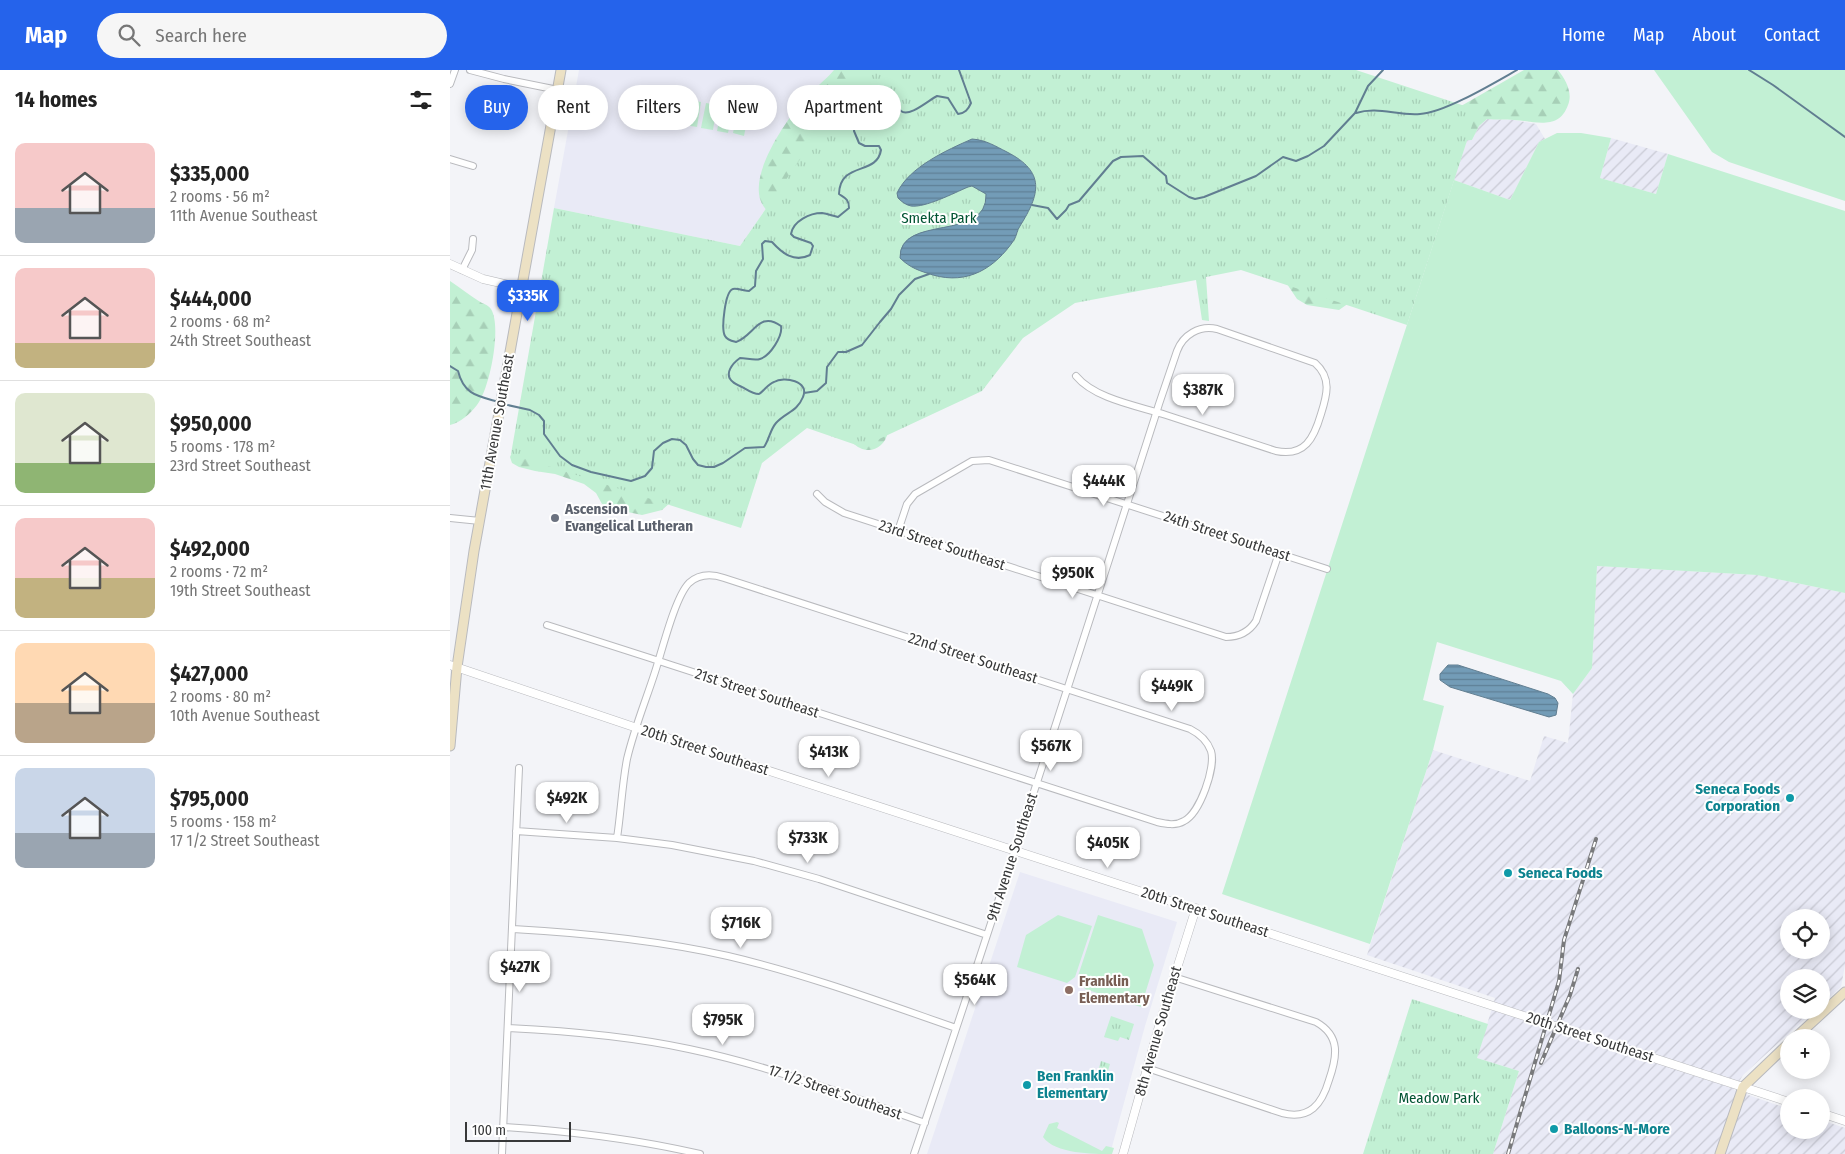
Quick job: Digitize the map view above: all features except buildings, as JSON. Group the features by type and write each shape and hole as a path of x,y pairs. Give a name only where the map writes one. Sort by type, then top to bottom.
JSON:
{"main road":[{"name":"11th Avenue Southeast","path":"559,85 561,70"},
{"name":"11th Avenue Southeast","path":"450,746 454,666 551,130"},
{"path":"1805,1029 1845,993"},
{"path":"1720,1154 1743,1086 1780,1051"}],"street":[{"path":"450,84 455,70"},
{"path":"470,70 538,86"},
{"path":"450,159 473,166"},
{"path":"462,270 472,250 473,239"},
{"path":"450,264 483,279 522,288"},
{"name":"9th Avenue Southeast","path":"914,1154 988,935 1014,850 1068,688 1127,504 1157,412 1179,346 1189,334 1205,328 1214,328 1315,363 1324,374 1327,384 1327,396 1316,431 1309,442 1299,449 1282,452 1157,412"},
{"path":"1076,376 1084,385 1098,393 1157,412"},
{"name":"24th Street Southeast","path":"898,530 907,504 915,494 968,463 977,460 995,462 1326,569"},
{"name":"23rd Street Southeast","path":"817,494 825,502 844,513 1221,636 1238,636 1250,629 1256,621 1279,553"},
{"path":"450,518 480,521"},
{"name":"22nd Street Southeast","path":"658,661 678,599 684,589 696,578 709,575 724,578 1068,688 1197,732 1205,739 1212,753 1212,762 1205,786"},
{"name":"21st Street Southeast","path":"547,625 1157,822 1173,824 1186,821 1195,813 1205,786"},
{"path":"618,838 628,759 658,661"},
{"name":"20th Street Southeast","path":"454,666 637,728 1780,1099"},
{"path":"502,1154 519,768"},
{"path":"516,831 618,838 689,848 786,869 988,935"},
{"name":"8th Avenue Southeast","path":"1123,1154 1146,1068 1196,908"},
{"path":"513,929 628,939 678,946 727,956 819,982 956,1028"},
{"path":"1146,1068 1294,1115 1308,1112 1320,1102 1330,1078 1336,1051 1332,1039 1322,1026 1311,1020 1174,977"},
{"name":"17 1/2 Street Southeast","path":"508,1028 616,1036 688,1048 778,1072 925,1123"},
{"path":"1830,1116 1845,1121"},
{"path":"504,1127 591,1134 646,1142 700,1154"}],"shaded area":[{"path":"579,70 862,70 852,85 787,85 787,130 820,130 740,246 554,208 568,130 608,130 608,85 576,85"},
{"path":"1487,119 1514,120 1536,124 1545,139 1539,142 1510,200 1454,180 1467,140 1472,140 1479,126"},
{"path":"1611,138 1668,154 1656,194 1600,178"},
{"path":"1597,566 1757,575 1845,593 1845,965 1841,987 1830,997 1830,969 1780,969 1780,1019 1805,1019 1794,1029 1780,1029 1780,1042 1743,1075 1734,1090 1780,1106 1780,1139 1830,1139 1830,1123 1845,1128 1845,1154 1493,1154 1519,1071 1477,1058 1495,998 1367,955 1433,750 1530,781 1544,736 1568,743 1573,694 1592,668"},
{"name":"Franklin Elementary","path":"1020,872 1177,922 1145,1026 1110,1154 927,1154"}],"green space":[{"path":"834,70 867,70 857,85 819,85"},
{"name":"Smekta Park","path":"862,70 1356,70 1477,110 1407,325 1241,270 1206,277 1209,321 1202,320 1196,280 1075,303 1023,338 982,391 862,447 807,428 762,463 741,528 511,454 554,208 740,246 820,130 901,130 901,85 852,85"},
{"path":"1524,70 1558,70 1566,82 1570,96 1564,113 1559,118 1545,123 1487,119 1479,126 1472,140 1456,141 1454,110"},
{"path":"1654,70 1845,70 1845,201 1729,162 1712,152"},
{"path":"706,103 709,104 709,129 701,128"},
{"path":"787,122 787,130 826,130 770,213 761,202 759,188 761,172 776,139"},
{"path":"717,130 729,130 728,133"},
{"path":"734,130 745,130 744,136 733,133"},
{"path":"1557,133 1581,133 1611,138 1600,178 1656,194 1668,154 1845,211 1845,593 1757,575 1597,566 1592,668 1573,694 1561,681 1437,642 1423,700 1444,706 1433,750 1370,944 1222,894 1454,180 1510,200 1539,142"},
{"path":"450,281 490,308 494,317 495,343 490,372 482,397 468,414 458,422 450,425"},
{"path":"1285,281 1349,303 1339,310 1307,305 1297,299"},
{"path":"888,432 883,444 873,449 863,449 852,442"},
{"path":"515,446 671,502 662,510 642,515 613,509 602,504 596,493 584,484 555,474 519,467 512,463 510,457"},
{"path":"1058,915 1092,926 1075,977 1067,983 1017,967 1026,935"},
{"path":"1098,915 1142,929 1154,965 1141,1007 1085,989 1078,976"},
{"name":"Meadow Park","path":"1412,999 1488,1024 1477,1058 1519,1071 1493,1154 1363,1154"},
{"path":"1111,1016 1134,1024 1129,1040 1120,1037 1118,1041 1104,1037"},
{"path":"1101,1061 1110,1064 1105,1081 1096,1078"},
{"path":"1059,1123 1057,1128 1102,1151 1106,1146 1114,1148 1112,1154 1075,1152 1049,1143 1043,1137 1049,1124"}],"water":[{"path":"972,139 986,142 1020,160 1034,176 1036,184 1035,194 1014,240 998,259 980,272 969,276 946,278 933,275 919,270 900,258 903,244 913,236 959,224 973,218 983,209 986,194 972,186 924,205 911,206 898,198 897,193 910,175 919,167 940,154"},
{"path":"1448,665 1458,665 1548,694 1555,698 1558,703 1556,715 1549,717 1450,687 1440,680 1440,674"}],"waterway":[{"path":"503,404 530,410 539,415 544,421 544,434 560,456 572,465 591,472 631,481 645,476 652,468 654,451 663,443 672,439 680,440 686,445 698,465 706,467 714,467 723,463 745,448 764,447 774,426 801,402 804,392 803,387 795,381 778,380 757,394 730,379 730,369 740,358 756,360 768,354 775,345 781,330 781,326 767,321 762,322 748,335 736,342 727,338 724,332 724,319 730,291 733,289 749,291 755,286 756,271 763,259 762,244 765,241 772,242 789,256 799,258 810,255 813,246 811,243 794,237 791,234 795,225 807,216 817,213 838,217 849,208 845,198 839,194 841,184 845,177 852,172 873,163 878,158 881,150 879,146 865,146 859,143 854,131 855,124 863,121 879,128 882,127 886,121 880,107 883,102 892,102 905,113 919,108 937,96 948,98 958,114 966,111 971,103 959,70"},
{"path":"1032,205 1048,208 1057,219 1069,205 1079,201 1113,161 1121,157 1143,156 1166,176 1167,183 1189,197 1195,199 1204,197 1256,176 1283,157 1296,161 1324,146 1355,113 1368,86 1383,70"},
{"path":"1356,113 1372,110 1420,114 1442,109 1517,70"},
{"path":"1749,70 1845,137"},
{"path":"804,393 817,391 826,383 827,367 838,352 846,352 862,345 891,309 899,295 915,279 929,274"},
{"path":"450,366 458,371 468,390 478,396 499,402"}],"railway":[{"path":"1508,1154 1559,981 1564,940 1596,839"},
{"path":"1541,1063 1570,995 1578,969"}],"place":[{"name":"Ascension Evangelical Lutheran","path":"555,518"},
{"name":"Seneca Foods Corporation","path":"1790,798"},
{"name":"Seneca Foods","path":"1508,873"},
{"name":"Franklin Elementary","path":"1069,990"},
{"name":"Ben Franklin Elementary","path":"1027,1085"},
{"name":"Balloons-N-More","path":"1554,1129"}]}
